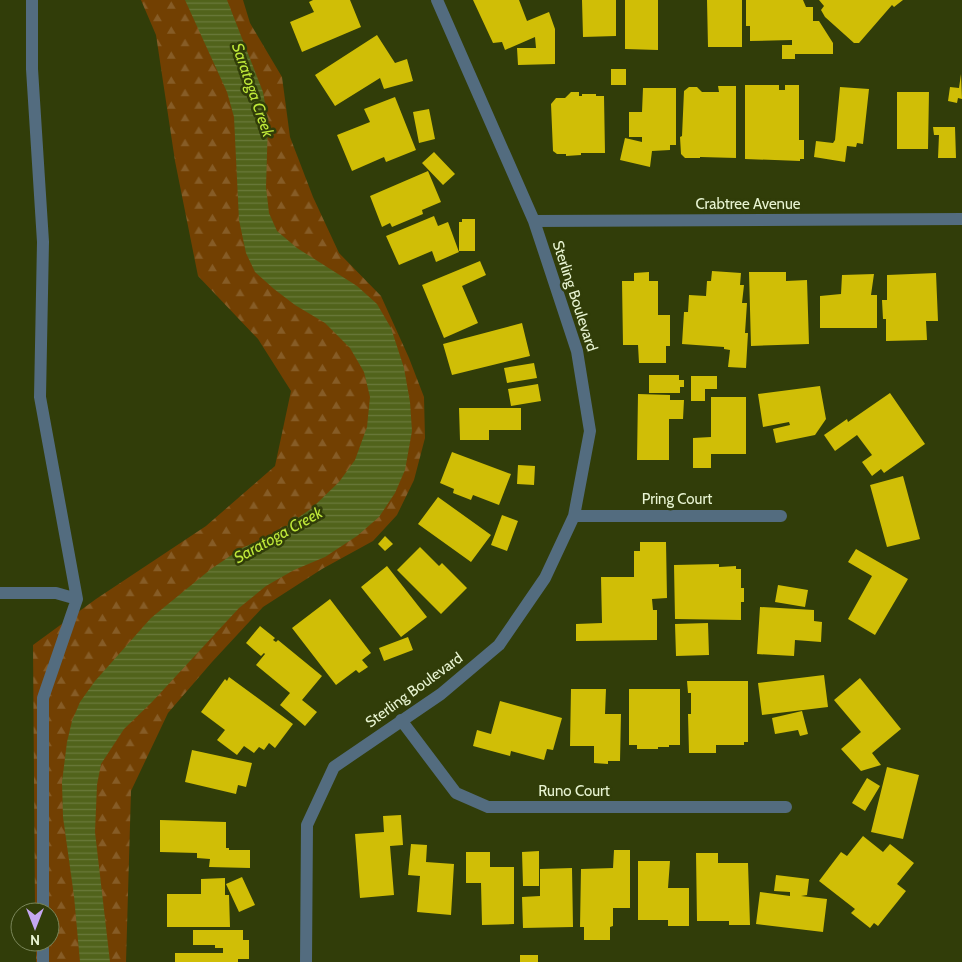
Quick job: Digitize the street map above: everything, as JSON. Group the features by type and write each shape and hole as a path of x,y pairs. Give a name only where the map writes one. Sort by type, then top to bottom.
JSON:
{"street":[{"path":"32,0 32,69 43,242 40,397 77,599 43,698 43,902"},
{"name":"Sterling Boulevard","path":"306,962 307,826 334,767 441,694 499,645 545,578 574,516 590,431 577,350 534,221 437,0"},
{"name":"Crabtree Avenue","path":"534,221 962,219"},
{"name":"Pring Court","path":"574,516 781,516"},
{"path":"0,593 56,593 77,599"},
{"name":"Runo Court","path":"401,720 456,793 488,807 786,807"}],"green space":[{"path":"141,0 243,0 250,23 282,77 290,137 313,197 339,253 381,296 409,358 424,397 425,438 414,480 397,515 373,541 322,569 263,607 168,713 131,791 126,962 36,962 36,952 60,952 60,902 35,902 33,645 96,599 206,526 275,466 291,391 258,339 198,276 175,161 156,35"}],"water":[{"name":"Saratoga Creek","path":"185,0 227,0 263,92 268,121 266,187 269,213 277,231 297,248 357,286 377,304 391,328 404,368 410,402 412,431 405,470 395,493 379,517 357,536 325,557 294,570 266,586 239,608 152,702 124,729 101,764 97,785 95,832 110,962 80,962 74,896 63,817 62,782 67,742 72,721 80,702 95,681 151,618 211,569 242,548 278,532 312,508 339,482 355,460 367,427 370,397 364,372 350,348 325,323 295,305 255,272 246,253 239,220 234,117 227,92"}],"building":[{"path":"313,0 350,0 361,27 302,52 290,22 314,12 309,2"},
{"path":"473,0 519,0 527,21 549,12 555,29 555,64 518,65 517,48 536,48 535,37 505,50 502,42 493,43"},
{"path":"582,0 616,0 616,36 583,37"},
{"path":"625,0 658,0 658,50 625,49"},
{"path":"707,0 742,0 742,47 708,47"},
{"path":"746,0 803,0 806,7 813,7 813,21 819,21 833,43 833,54 795,54 795,59 782,59 782,45 792,45 792,40 750,41 750,26 746,26"},
{"path":"819,0 903,0 894,7 892,5 859,43 854,43 825,17 821,10 824,6"},
{"path":"377,35 395,63 407,59 413,81 384,89 380,78 335,106 315,75"},
{"path":"611,69 626,69 626,85 611,85"},
{"path":"961,74 962,99 958,98 957,103 948,101 950,87 959,88"},
{"path":"745,85 779,85 779,90 785,90 785,85 799,85 799,140 804,140 804,159 800,159 800,161 745,159"},
{"path":"718,86 736,86 736,158 685,158 681,154 680,137 682,136 684,91 689,87 697,87 702,92 719,92"},
{"path":"840,87 869,89 863,144 857,143 856,147 847,146 845,162 814,157 816,141 833,143 835,140"},
{"path":"643,88 676,88 676,145 670,145 670,150 652,151 650,167 620,160 625,138 642,142 642,137 629,137 629,112 642,112"},
{"path":"571,92 579,92 579,96 582,96 582,94 596,94 596,96 604,96 605,153 581,153 581,155 566,156 566,154 557,154 553,151 551,104 556,98 565,98"},
{"path":"897,92 929,92 928,149 897,149"},
{"path":"395,97 416,150 386,162 384,157 352,171 337,135 370,122 364,109"},
{"path":"429,109 435,139 419,143 413,112"},
{"path":"933,127 955,127 956,158 938,158 939,135 934,135"},
{"path":"434,152 455,174 443,185 422,163"},
{"path":"428,171 441,202 422,210 423,214 392,227 390,223 382,227 370,196"},
{"path":"434,216 438,226 448,222 459,252 436,262 432,251 399,265 386,236"},
{"path":"462,219 475,219 475,251 459,251 459,222 462,222"},
{"path":"480,261 486,275 462,286 478,323 444,338 422,285"},
{"path":"712,271 741,273 740,285 744,285 742,303 747,303 745,333 748,333 746,368 728,367 730,350 724,349 724,347 682,344 684,312 688,312 689,295 706,296 707,281 711,281"},
{"path":"649,272 649,281 658,281 658,315 670,315 670,346 666,346 666,363 639,363 638,345 623,345 622,281 634,281 634,273"},
{"path":"749,272 786,272 786,281 807,280 809,344 751,346"},
{"path":"936,273 938,321 926,321 927,340 886,341 886,319 883,319 882,300 887,300 887,275"},
{"path":"874,274 871,295 877,295 877,328 820,328 820,296 841,294 842,275"},
{"path":"522,323 530,356 452,375 443,344"},
{"path":"534,363 537,378 507,383 504,368"},
{"path":"649,375 679,375 679,380 684,380 684,387 680,387 680,393 649,393"},
{"path":"691,376 717,376 717,389 705,389 705,401 691,401"},
{"path":"538,384 541,401 511,406 508,389"},
{"path":"820,386 826,419 815,435 776,443 773,429 790,425 789,422 763,427 758,394"},
{"path":"890,393 925,444 884,473 881,469 872,476 862,462 872,455 857,435 835,451 824,435 847,419 848,422"},
{"path":"638,394 670,395 670,400 684,400 683,419 669,419 669,460 637,460"},
{"path":"711,397 746,397 746,454 711,454 711,468 693,468 693,438 711,437"},
{"path":"459,408 521,408 521,430 489,430 489,440 460,440"},
{"path":"452,452 511,474 499,505 473,495 471,500 453,493 454,489 440,483"},
{"path":"518,465 535,466 534,485 517,484"},
{"path":"903,476 920,539 887,547 870,485"},
{"path":"438,497 491,535 471,562 418,524"},
{"path":"502,515 518,521 507,551 491,545"},
{"path":"385,536 393,544 385,551 378,544"},
{"path":"640,542 666,542 667,598 652,599 653,610 657,610 657,640 576,641 576,624 602,623 601,577 634,577 634,551 640,551"},
{"path":"420,547 439,566 442,563 467,588 441,614 397,570"},
{"path":"856,549 908,579 875,635 848,619 872,576 848,562"},
{"path":"719,564 719,567 736,566 736,569 741,569 741,588 744,588 744,602 741,602 741,620 675,619 674,565"},
{"path":"387,566 427,617 401,637 361,587"},
{"path":"778,585 808,590 805,607 775,602"},
{"path":"330,599 371,653 362,660 368,667 359,673 356,670 336,685 292,628"},
{"path":"760,607 814,610 814,621 822,622 821,642 795,640 794,656 757,654"},
{"path":"708,623 709,655 676,656 675,624"},
{"path":"260,626 275,638 273,640 276,642 278,640 322,676 302,700 317,712 305,726 280,705 290,693 256,665 265,654 261,656 246,643"},
{"path":"408,637 413,650 384,661 379,648"},
{"path":"824,675 828,707 762,715 758,683"},
{"path":"229,677 293,724 275,748 269,743 264,750 259,747 254,753 244,746 237,755 217,740 225,730 201,712 225,679 227,681"},
{"path":"860,678 901,729 872,753 881,765 861,771 841,749 861,732 834,700"},
{"path":"687,681 748,681 748,742 744,742 744,745 716,745 716,753 689,753 688,714 691,714 691,693 688,693"},
{"path":"571,689 606,689 605,714 621,714 620,761 608,761 608,764 594,763 594,746 570,746"},
{"path":"629,689 680,689 680,745 658,747 658,749 637,749 637,745 629,745"},
{"path":"500,701 562,718 553,750 547,749 544,760 511,751 510,756 473,746 477,730 491,734"},
{"path":"802,711 808,734 800,736 798,730 775,734 772,718"},
{"path":"192,750 252,763 246,787 238,785 236,794 185,782"},
{"path":"887,767 919,775 903,839 871,832"},
{"path":"867,778 880,786 865,811 852,803"},
{"path":"401,815 403,845 390,846 394,895 360,898 355,834 384,832 383,816"},
{"path":"160,820 226,822 226,848 229,848 229,850 250,850 250,868 209,867 210,859 197,858 197,853 160,852"},
{"path":"863,836 883,852 890,844 914,863 897,884 906,891 878,926 874,923 870,928 851,913 855,909 819,881 841,852 847,856"},
{"path":"411,844 427,845 426,862 454,864 451,915 417,912 420,876 408,875"},
{"path":"614,850 630,850 630,908 613,908 613,926 610,927 610,940 584,940 584,927 580,927 581,869 613,868"},
{"path":"539,851 539,886 523,886 522,852"},
{"path":"466,852 490,852 490,867 514,867 514,924 482,925 481,883 466,883"},
{"path":"696,853 718,853 718,863 748,863 750,925 729,925 729,921 697,921"},
{"path":"638,861 670,861 668,888 689,888 689,926 668,926 668,920 638,920"},
{"path":"572,868 573,927 523,928 522,897 540,896 540,869"},
{"path":"776,875 809,879 807,895 801,896 827,899 823,932 756,924 760,892 790,896 790,892 774,891"},
{"path":"242,877 255,905 239,912 226,884"},
{"path":"225,878 225,895 229,895 230,927 167,927 167,894 201,894 201,879"},
{"path":"193,930 243,930 243,940 249,940 249,959 238,959 238,962 175,962 175,953 223,953 223,948 215,948 215,945 193,945"},
{"path":"520,955 538,955 538,962 520,962"}]}
